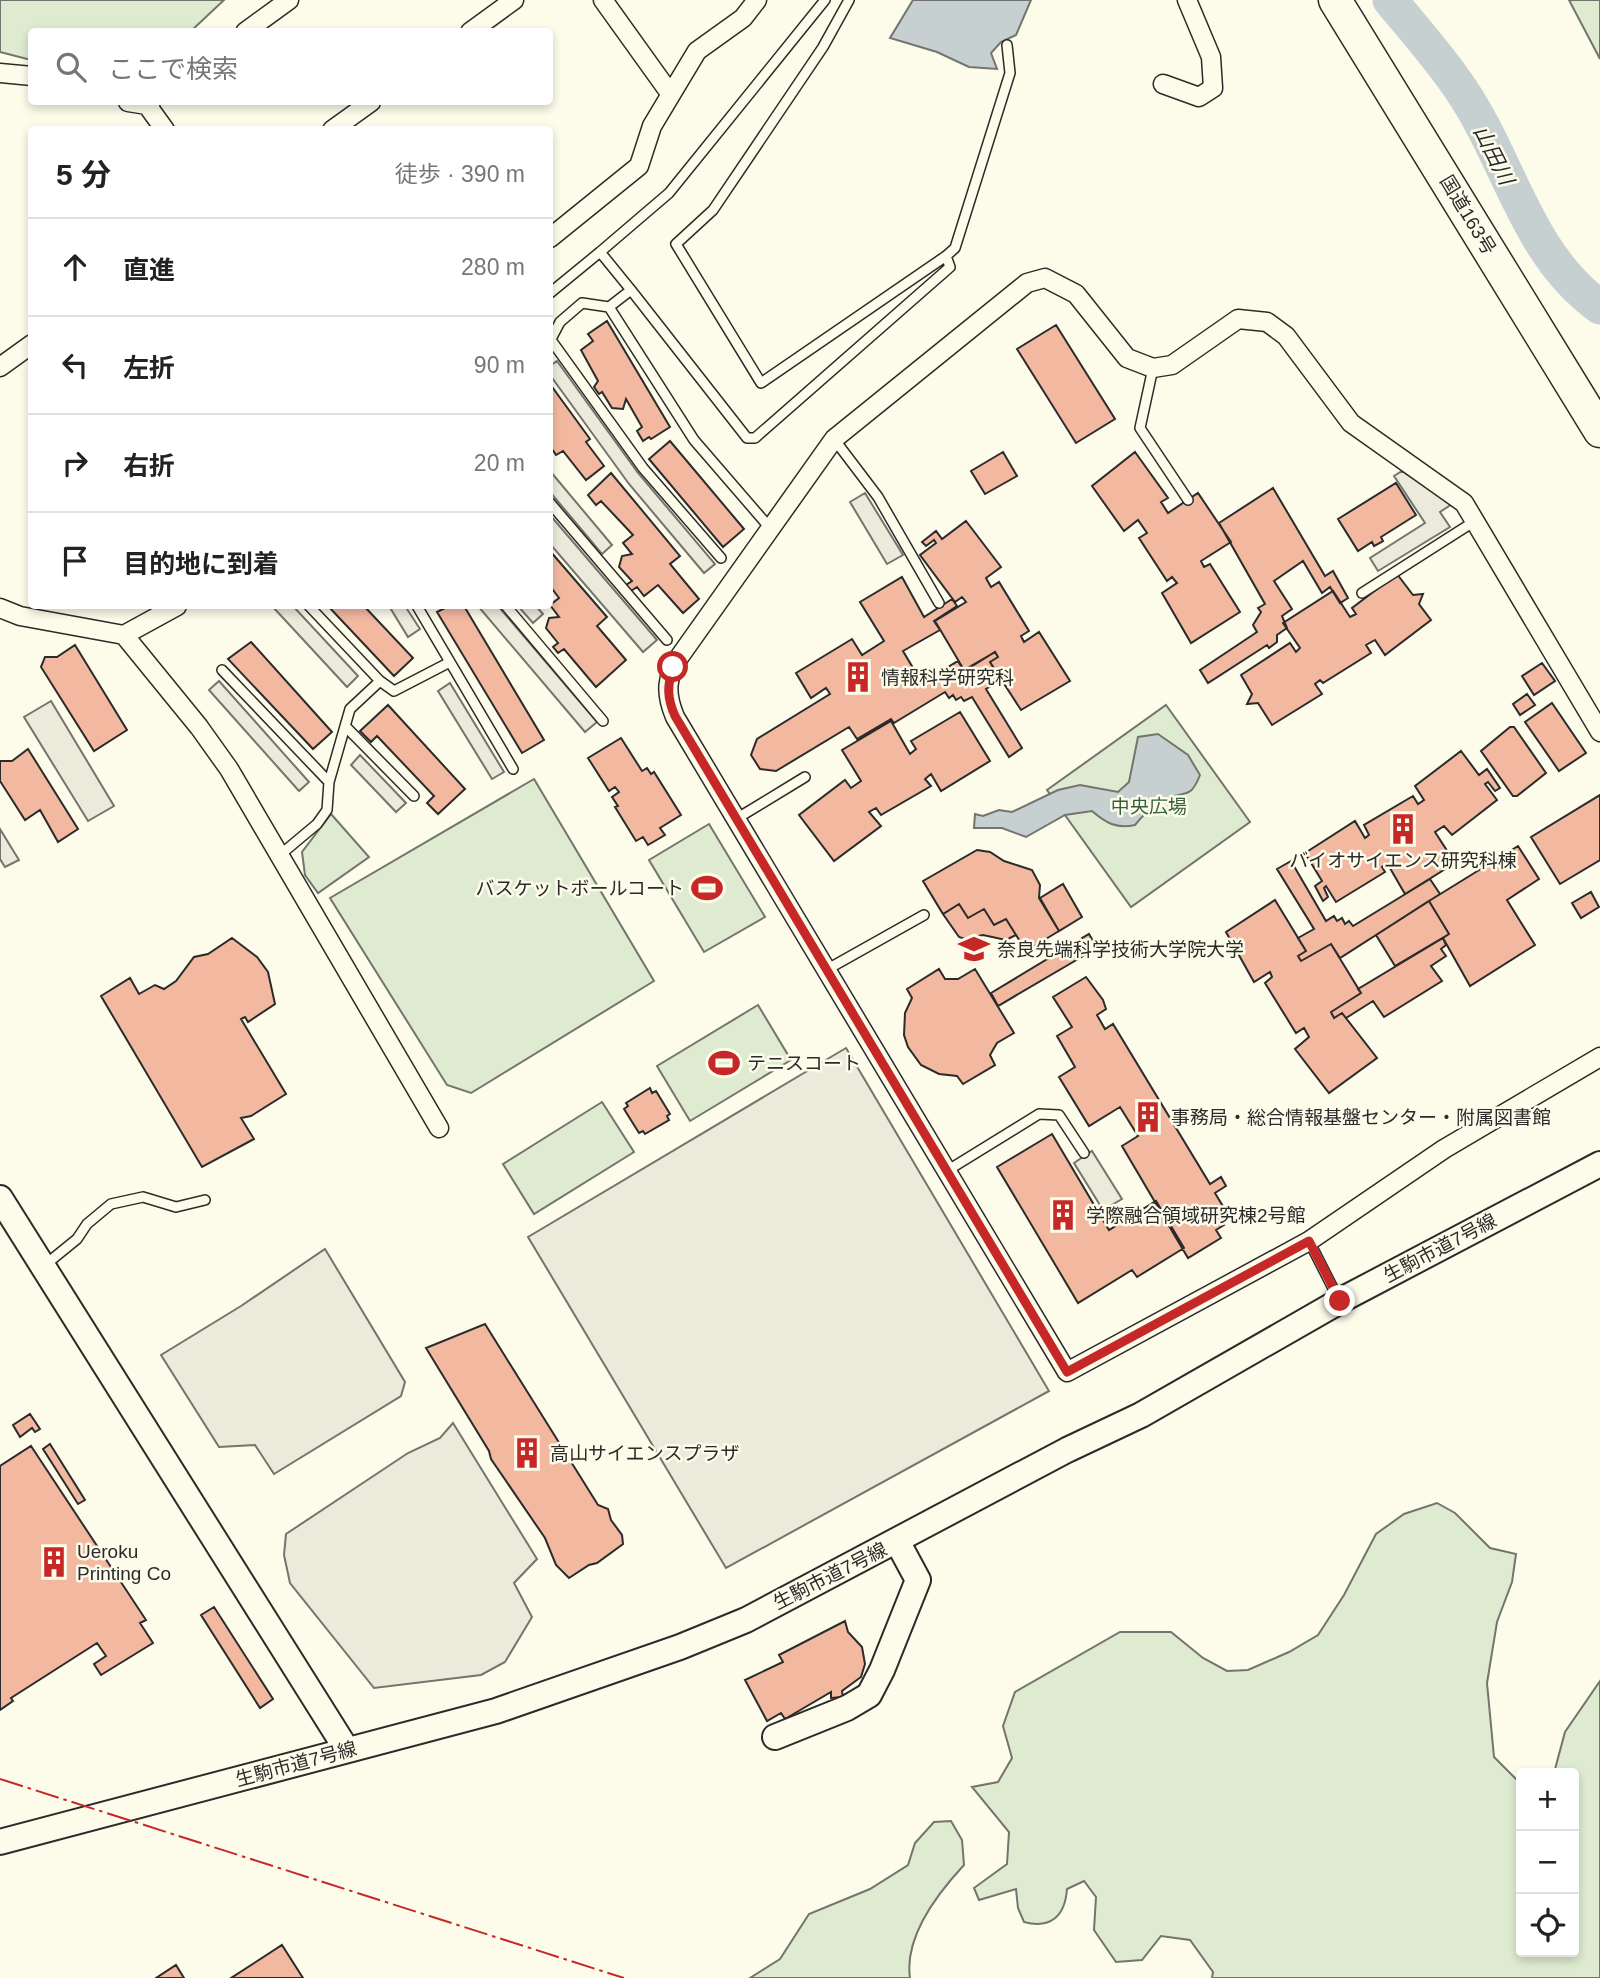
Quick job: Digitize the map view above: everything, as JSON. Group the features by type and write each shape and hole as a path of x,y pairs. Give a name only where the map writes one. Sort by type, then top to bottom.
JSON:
{"highway":[{"name":"国道163号","path":"1335,0 1600,431"}],"street":[{"path":"250,28 289,0"},
{"path":"476,28 514,0"},
{"path":"603,0 669,92"},
{"path":"553,236 639,166 652,126 669,92 697,51 743,18 757,0"},
{"path":"1163,84 1199,97 1213,88 1211,57 1187,0"},
{"path":"0,73 28,76"},
{"path":"150,105 163,126"},
{"path":"338,126 367,105"},
{"path":"1600,732 1464,503 1350,423 1286,336 1267,322 1238,319 1172,365 1153,368 1127,358 1076,293 1045,278 1027,283 834,439 673,667 668,683 668,699 675,716 945,1172 1067,1372 1309,1241 1444,1149 1600,1057"},
{"path":"0,367 28,347"},
{"path":"0,608 20,616 124,635 172,609"},
{"path":"124,635 199,727 229,769 439,1128"},
{"name":"生駒市道7号線","path":"0,1842 496,1711 680,1647 746,1620 1067,1450 1141,1415 1340,1301 1600,1164"},
{"path":"0,1198 215,1545 347,1750"},
{"path":"775,1737 847,1708 869,1695 882,1670 918,1580 897,1541"}],"lane":[{"path":"553,291 670,193 825,0"},
{"path":"849,0 823,47 713,210 676,244 761,383 955,248 1010,73 1007,45"},
{"path":"600,252 747,438 755,438 950,267 946,256"},
{"path":"553,335 560,322 582,303 609,307 631,290"},
{"path":"609,307 694,440 770,528"},
{"path":"553,345 635,458 720,558"},
{"path":"1153,368 1140,428 1188,500"},
{"path":"834,439 878,497 939,603"},
{"path":"553,507 667,640"},
{"path":"1362,593 1476,520"},
{"path":"312,609 380,681 394,691 450,662"},
{"path":"419,609 513,769"},
{"path":"509,609 603,721"},
{"path":"222,670 329,782"},
{"path":"280,856 317,824 327,810 329,782 350,709 380,681"},
{"path":"345,726 414,796"},
{"path":"736,819 805,777"},
{"path":"826,970 924,915"},
{"path":"945,1172 1039,1114 1059,1115 1084,1153"},
{"path":"43,1266 77,1239 87,1224 111,1204 143,1197 176,1207 205,1200"},
{"path":"1309,1241 1340,1301"}],"green space":[{"path":"0,0 224,0 194,28 28,28 28,59 0,52"},
{"path":"1569,0 1600,0 1600,59"},
{"name":"中央広場","path":"1166,705 1250,822 1131,907 1047,790"},
{"path":"534,779 654,981 471,1093 447,1085 330,898"},
{"path":"331,814 369,857 318,893 305,875 302,852"},
{"name":"バスケットボールコート","path":"709,824 765,917 704,952 649,860"},
{"name":"テニスコート","path":"758,1005 791,1060 690,1121 657,1066"},
{"path":"602,1102 634,1152 534,1214 503,1164"},
{"path":"1437,1503 1455,1513 1490,1548 1516,1554 1512,1582 1497,1622 1487,1683 1494,1757 1516,1779 1516,1957 1579,1957 1579,1768 1555,1768 1565,1732 1600,1681 1600,1978 1212,1978 1213,1972 1190,1940 1161,1936 1142,1960 1116,1962 1094,1930 1096,1897 1084,1881 1067,1889 1060,1913 1042,1924 1024,1922 1018,1908 1016,1889 979,1900 974,1888 1007,1864 1009,1832 972,1787 998,1782 1012,1758 1003,1726 1015,1692 1120,1632 1171,1632 1203,1658 1227,1671 1248,1670 1289,1652 1318,1635 1344,1595 1376,1534 1404,1514"},
{"path":"951,1821 962,1840 964,1865 933,1903 917,1932 909,1963 910,1978 750,1978 780,1959 809,1914 870,1889 908,1865 915,1843 934,1822"}],"shaded area":[{"path":"913,0 1031,0 1016,35 1001,42 991,53 997,69 969,67 937,52 890,38"},
{"path":"557,361 638,473 715,564 704,573 629,484 553,379 553,364"},
{"path":"1402,471 1452,504 1440,512 1450,527 1378,571 1370,558 1425,523 1394,476"},
{"path":"553,475 612,545 602,554 553,496"},
{"path":"865,493 903,555 887,564 850,502"},
{"path":"553,519 657,640 643,652 553,547"},
{"path":"275,609 296,609 358,676 347,687"},
{"path":"391,609 407,609 420,629 408,637"},
{"path":"481,609 501,609 597,722 585,732"},
{"path":"521,609 539,609 543,614 533,623"},
{"path":"219,681 309,782 299,791 209,690"},
{"path":"450,683 504,772 492,779 438,691"},
{"path":"51,701 114,806 88,821 24,717"},
{"path":"1158,734 1188,755 1200,775 1190,791 1161,802 1135,825 1112,824 1092,811 1065,815 1026,837 1002,828 974,828 975,814 983,816 999,810 1012,812 1058,790 1080,785 1118,792 1129,782 1138,737"},
{"path":"360,755 406,803 396,812 351,765"},
{"path":"0,829 19,860 5,867 0,859"},
{"path":"846,1048 1049,1391 726,1568 528,1237"},
{"path":"1092,1151 1122,1199 1103,1210 1074,1163"},
{"path":"325,1249 405,1382 401,1396 274,1474 255,1445 219,1447 161,1355 241,1306"},
{"path":"453,1423 537,1559 514,1583 532,1617 505,1662 481,1675 374,1688 290,1583 284,1555 286,1534 408,1453 440,1438"}],"building":[{"path":"607,321 670,427 651,439 649,437 643,441 637,431 642,427 626,399 623,409 612,408 602,392 599,394 594,387 598,381 581,350 593,341 588,334"},
{"path":"1056,325 1115,419 1076,443 1017,349"},
{"path":"553,388 590,439 586,442 604,466 586,480 563,451 556,455 553,450"},
{"path":"670,441 744,529 723,547 649,459"},
{"path":"1003,452 1017,476 985,494 971,471"},
{"path":"1135,452 1168,498 1161,502 1168,513 1198,493 1231,542 1201,561 1204,567 1210,564 1240,612 1191,643 1162,593 1177,583 1172,577 1167,581 1139,538 1147,533 1138,520 1124,531 1092,486"},
{"path":"611,473 680,556 670,564 699,599 683,613 658,585 644,596 637,587 631,591 626,585 632,581 619,567 622,556 632,554 623,543 633,535 601,501 596,505 588,495"},
{"path":"1396,483 1416,515 1381,537 1383,541 1374,546 1372,542 1358,551 1338,519"},
{"path":"1273,488 1325,576 1333,571 1348,598 1340,603 1330,587 1322,593 1303,561 1274,581 1292,609 1282,616 1287,628 1277,635 1277,642 1269,648 1267,645 1208,683 1200,670 1257,632 1253,625 1261,612 1258,608 1265,604 1219,523"},
{"name":"情報科学研究科","path":"966,521 1001,567 986,578 991,587 999,582 1029,631 1021,636 1024,642 1039,632 1070,681 1021,710 990,662 998,657 995,652 964,670 935,621 966,602 962,597 955,602 920,555 936,543 934,540 926,546 922,542 936,531 942,539"},
{"path":"553,554 607,617 597,626 626,660 596,687 564,649 558,653 553,647 558,643 546,628 549,618 559,617 553,609 553,603 559,598 553,590"},
{"path":"1397,574 1413,595 1423,594 1419,604 1431,620 1385,655 1375,640 1366,645 1371,653 1323,683 1320,680 1315,684 1322,694 1272,725 1258,703 1247,704 1252,694 1241,675 1290,643 1296,652 1300,648 1283,623 1333,591 1350,617 1356,614 1352,608"},
{"name":"情報科学研究科","path":"902,577 924,617 952,599 957,606 934,621 940,630 903,651 922,683 958,661 964,671 995,652 998,657 990,662 1001,680 986,689 1022,748 1009,757 972,697 964,701 961,697 956,700 953,695 949,698 945,692 894,723 891,719 857,739 849,727 776,771 760,769 751,755 757,739 830,694 826,688 811,698 796,673 852,639 862,655 884,641 860,602"},
{"path":"331,609 367,609 413,658 394,676"},
{"path":"443,609 466,609 544,740 522,753 437,612"},
{"path":"251,642 332,732 313,749 228,659"},
{"path":"75,645 127,730 94,751 41,667 45,657 57,657"},
{"path":"1542,663 1555,681 1534,695 1522,676"},
{"path":"1527,694 1535,705 1520,715 1513,704"},
{"path":"1552,703 1586,753 1559,771 1525,722"},
{"path":"388,705 465,789 438,814 427,803 434,796 377,736 371,742 360,731"},
{"path":"960,712 990,761 941,791 931,774 925,779 931,786 881,815 876,808 869,812 881,826 834,861 799,815 845,780 851,788 861,781 842,750 891,721 910,754 916,749 911,741"},
{"path":"1510,727 1514,727 1546,773 1517,796 1513,796 1481,751"},
{"path":"621,738 642,771 647,768 651,774 654,772 681,815 660,828 665,835 648,845 643,837 636,841 615,807 618,806 612,797 619,792 615,787 609,791 588,758"},
{"path":"28,749 78,829 58,842 40,810 25,820 0,781 0,761 12,761"},
{"name":"バイオサイエンス研究科棟","path":"1461,751 1479,775 1487,769 1500,788 1495,791 1488,782 1485,784 1497,800 1452,835 1444,826 1435,832 1455,863 1405,894 1387,863 1382,867 1385,872 1336,902 1326,886 1324,888 1328,897 1323,901 1315,886 1322,881 1305,853 1355,821 1365,838 1369,835 1364,825 1413,796 1418,804 1424,800 1415,786"},
{"path":"1600,795 1600,860 1560,884 1531,837"},
{"path":"1518,846 1539,879 1507,900 1535,945 1470,986 1443,938 1449,934 1429,901"},
{"path":"977,850 990,852 1004,861 1032,870 1040,885 1039,898 1059,931 1026,951 1006,919 994,925 984,909 968,918 959,904 943,914 923,881"},
{"path":"1291,861 1326,921 1334,916 1337,921 1342,918 1345,924 1349,921 1353,926 1430,879 1440,894 1340,958 1331,944 1301,961 1298,956 1306,951 1298,938 1314,929 1277,869"},
{"path":"1063,884 1082,917 1059,931 1040,898"},
{"path":"1591,892 1599,907 1581,918 1572,903"},
{"path":"1275,900 1306,951 1298,956 1301,961 1331,944 1361,993 1331,1012 1334,1018 1342,1013 1377,1058 1329,1093 1295,1049 1309,1037 1304,1028 1296,1033 1265,983 1272,977 1270,972 1254,982 1226,932"},
{"path":"1429,901 1449,934 1395,966 1376,935"},
{"path":"959,904 968,918 984,909 994,925 1006,919 1016,935 1006,940 983,935 965,939 959,937 943,914"},
{"path":"1089,934 1097,948 998,1006 991,993"},
{"path":"232,938 257,957 268,972 275,1004 248,1022 245,1017 241,1019 286,1094 251,1116 241,1118 254,1139 202,1167 101,996 130,978 139,994 155,985 164,989 176,981 194,957 208,954"},
{"path":"1443,938 1446,945 1441,949 1446,956 1431,966 1442,981 1384,1017 1373,1001 1346,1018 1342,1013 1334,1018 1331,1012 1361,993 1358,989"},
{"path":"939,969 945,979 958,979 975,969 1014,1033 997,1043 990,1055 995,1065 963,1084 957,1076 939,1074 921,1065 908,1047 904,1035 905,1013 912,998 907,989"},
{"name":"事務局・総合情報基盤センター・附属図書館","path":"1086,977 1103,1000 1106,1009 1097,1015 1105,1029 1113,1024 1210,1184 1221,1177 1226,1186 1215,1193 1227,1213 1219,1218 1224,1225 1216,1230 1221,1238 1188,1258 1122,1146 1138,1136 1120,1107 1089,1126 1059,1077 1075,1067 1057,1036 1072,1027 1053,997"},
{"path":"650,1088 652,1093 656,1091 670,1114 667,1116 669,1120 645,1134 643,1131 639,1133 624,1109 628,1106 626,1103"},
{"name":"学際融合領域研究棟2号館","path":"1052,1134 1109,1230 1156,1201 1184,1248 1137,1277 1132,1270 1078,1303 997,1167"},
{"name":"高山サイエンスプラザ","path":"485,1324 598,1505 608,1509 611,1520 622,1535 623,1544 597,1563 569,1578 556,1565 545,1538 491,1459 489,1451 426,1348"},
{"path":"30,1414 40,1429 35,1432 32,1428 20,1437 13,1425"},
{"path":"50,1444 85,1500 78,1504 43,1449"},
{"name":"Ueroku Printing Co","path":"31,1446 146,1620 140,1623 153,1643 101,1675 94,1664 106,1656 97,1643 11,1698 13,1701 0,1710 0,1466"},
{"path":"214,1607 273,1699 260,1708 201,1615"},
{"path":"845,1621 848,1632 862,1647 865,1664 861,1677 842,1691 843,1697 831,1698 831,1692 785,1719 781,1713 767,1721 745,1680 783,1662 779,1655"},
{"path":"282,1945 303,1978 231,1978"},
{"path":"176,1965 184,1978 156,1978"}],"waterway":[{"name":"山田川","path":"1390,0 1460,88 1493,146 1536,234 1554,261 1575,285 1600,307"}],"power":[{"path":"0,1779 624,1978"}],"place":[{"name":"情報科学研究科","path":"858,677"},
{"name":"バイオサイエンス研究科棟","path":"1403,829"},
{"name":"バスケットボールコート","path":"707,888"},
{"name":"奈良先端科学技術大学院大学","path":"974,949"},
{"name":"テニスコート","path":"724,1063"},
{"name":"事務局・総合情報基盤センター・附属図書館","path":"1148,1117"},
{"name":"学際融合領域研究棟2号館","path":"1063,1215"},
{"name":"高山サイエンスプラザ","path":"527,1453"},
{"name":"Ueroku Printing Co","path":"54,1562"}],"route":[{"path":"673,667 668,683 668,699 675,716 945,1172 1067,1372 1309,1241 1340,1301"}]}
